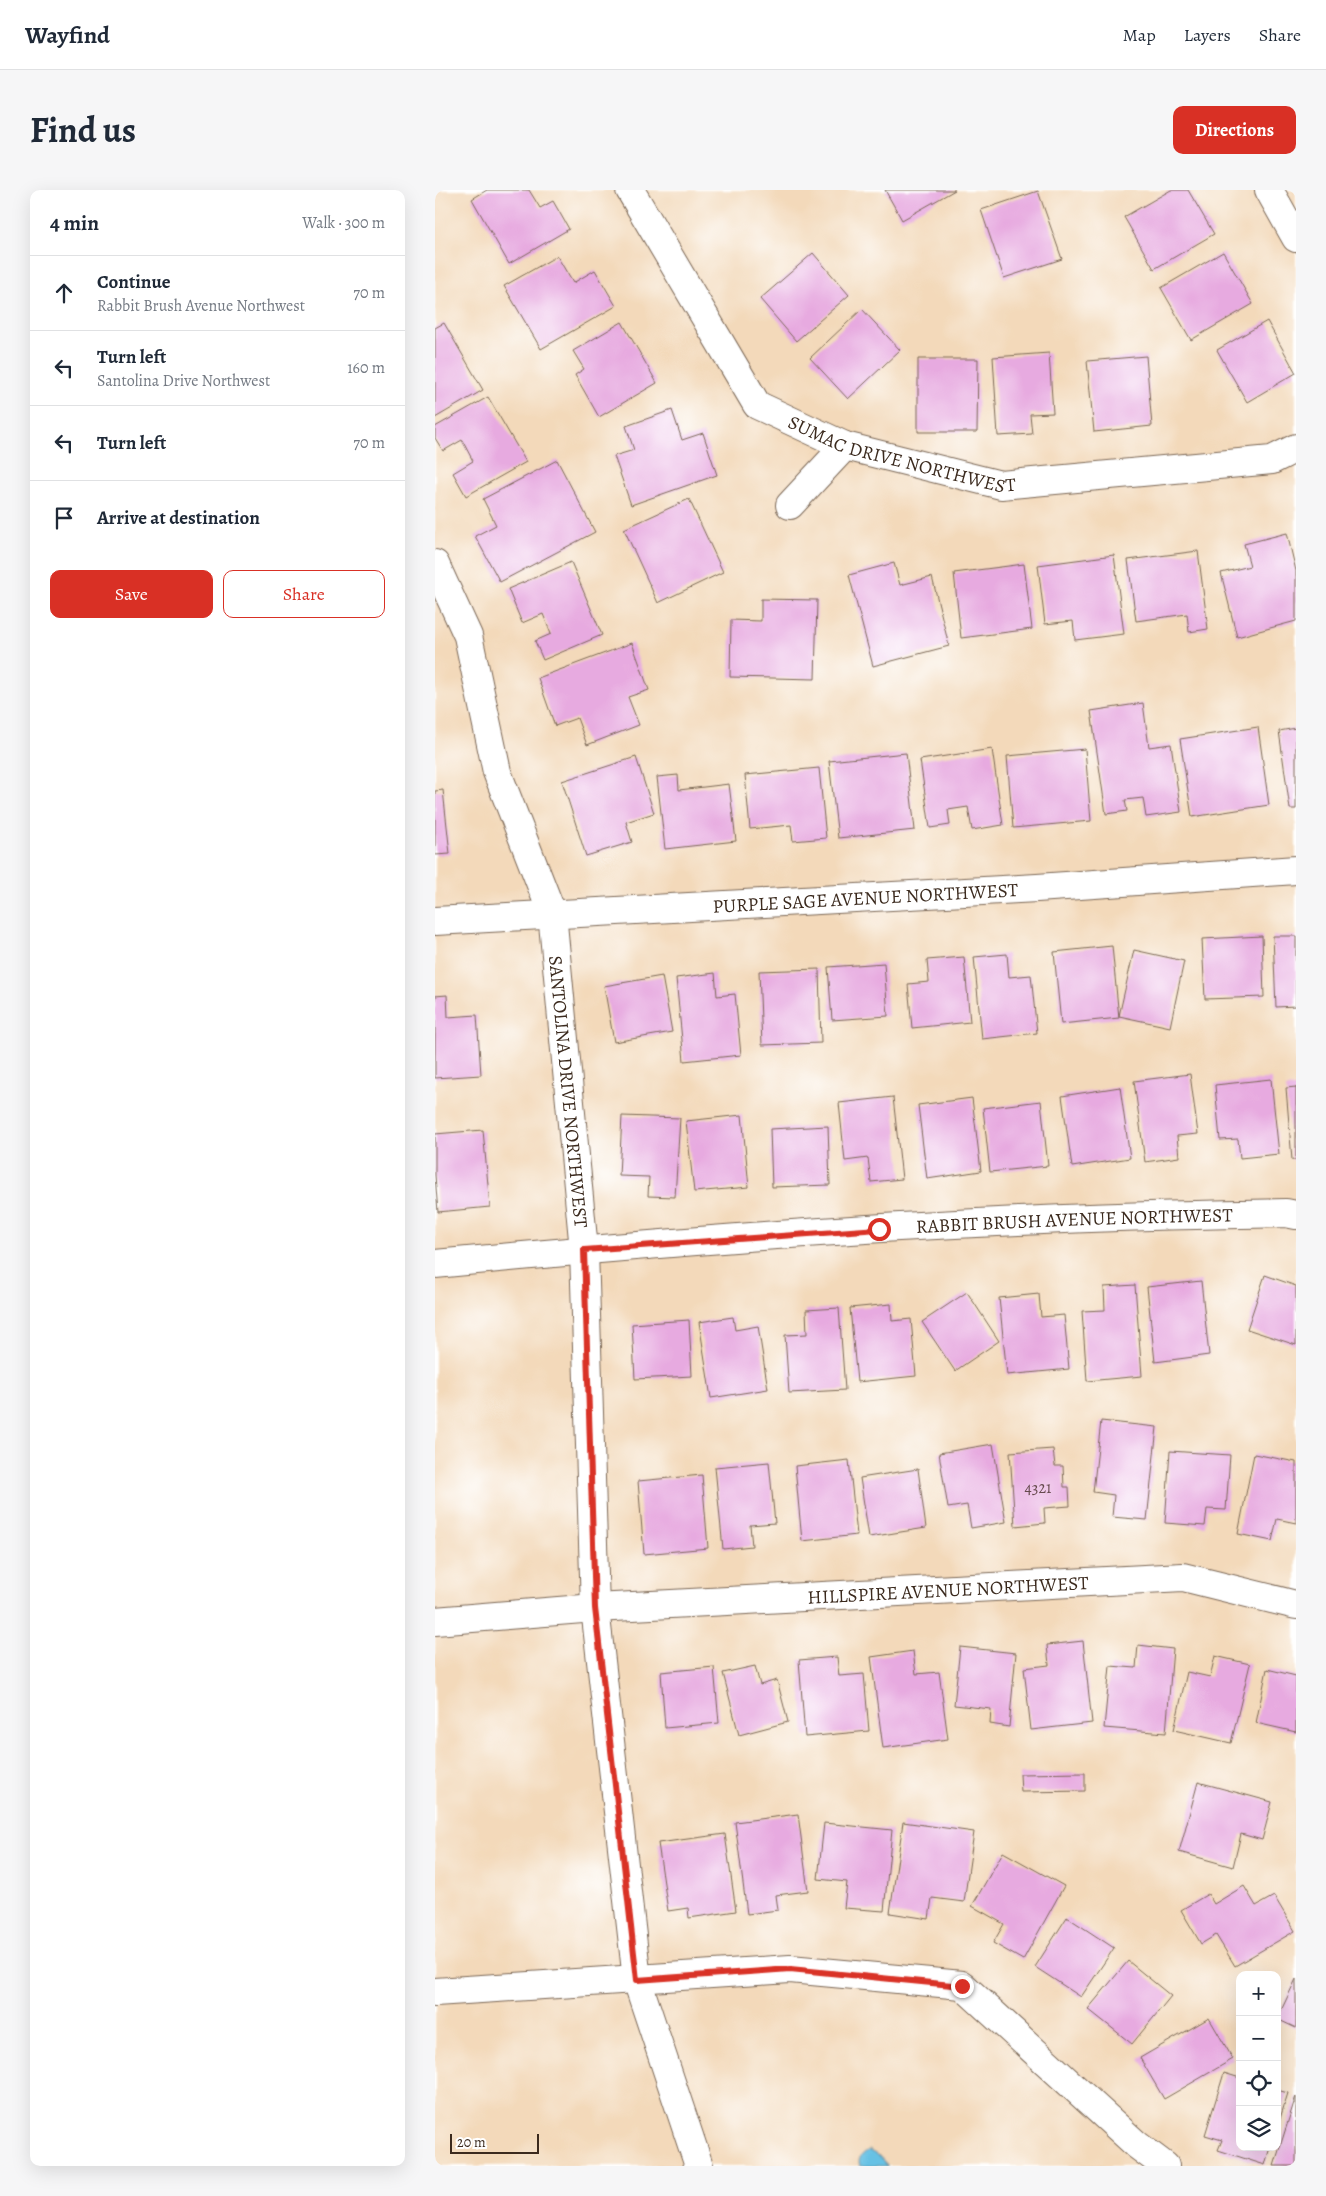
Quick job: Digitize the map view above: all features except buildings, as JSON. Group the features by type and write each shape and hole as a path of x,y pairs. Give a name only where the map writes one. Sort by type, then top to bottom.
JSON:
{"street":[{"name":"SUMAC DRIVE NORTHWEST","path":"630,190 757,405 845,446 1001,485 1272,460 1296,448"},
{"path":"1269,190 1296,238"},
{"path":"790,505 845,446"},
{"name":"SANTOLINA DRIVE NORTHWEST","path":"435,564 468,636 497,772 552,913 584,1250 595,1608 637,1980 699,2166"},
{"name":"PURPLE SAGE AVENUE NORTHWEST","path":"435,921 552,913 1037,888 1296,870"},
{"name":"RABBIT BRUSH AVENUE NORTHWEST","path":"435,1264 584,1250 879,1229 1042,1220 1286,1213 1296,1216"},
{"name":"HILLSPIRE AVENUE NORTHWEST","path":"435,1621 595,1608 1183,1577 1296,1605"},
{"path":"435,1992 790,1969 962,1986 1137,2145 1165,2166"}],"water":[{"path":"869,2150 878,2155 888,2166 860,2166 859,2161 861,2157"}],"route":[{"path":"879,1229 584,1250 595,1608 637,1980 790,1969 962,1986"}]}
